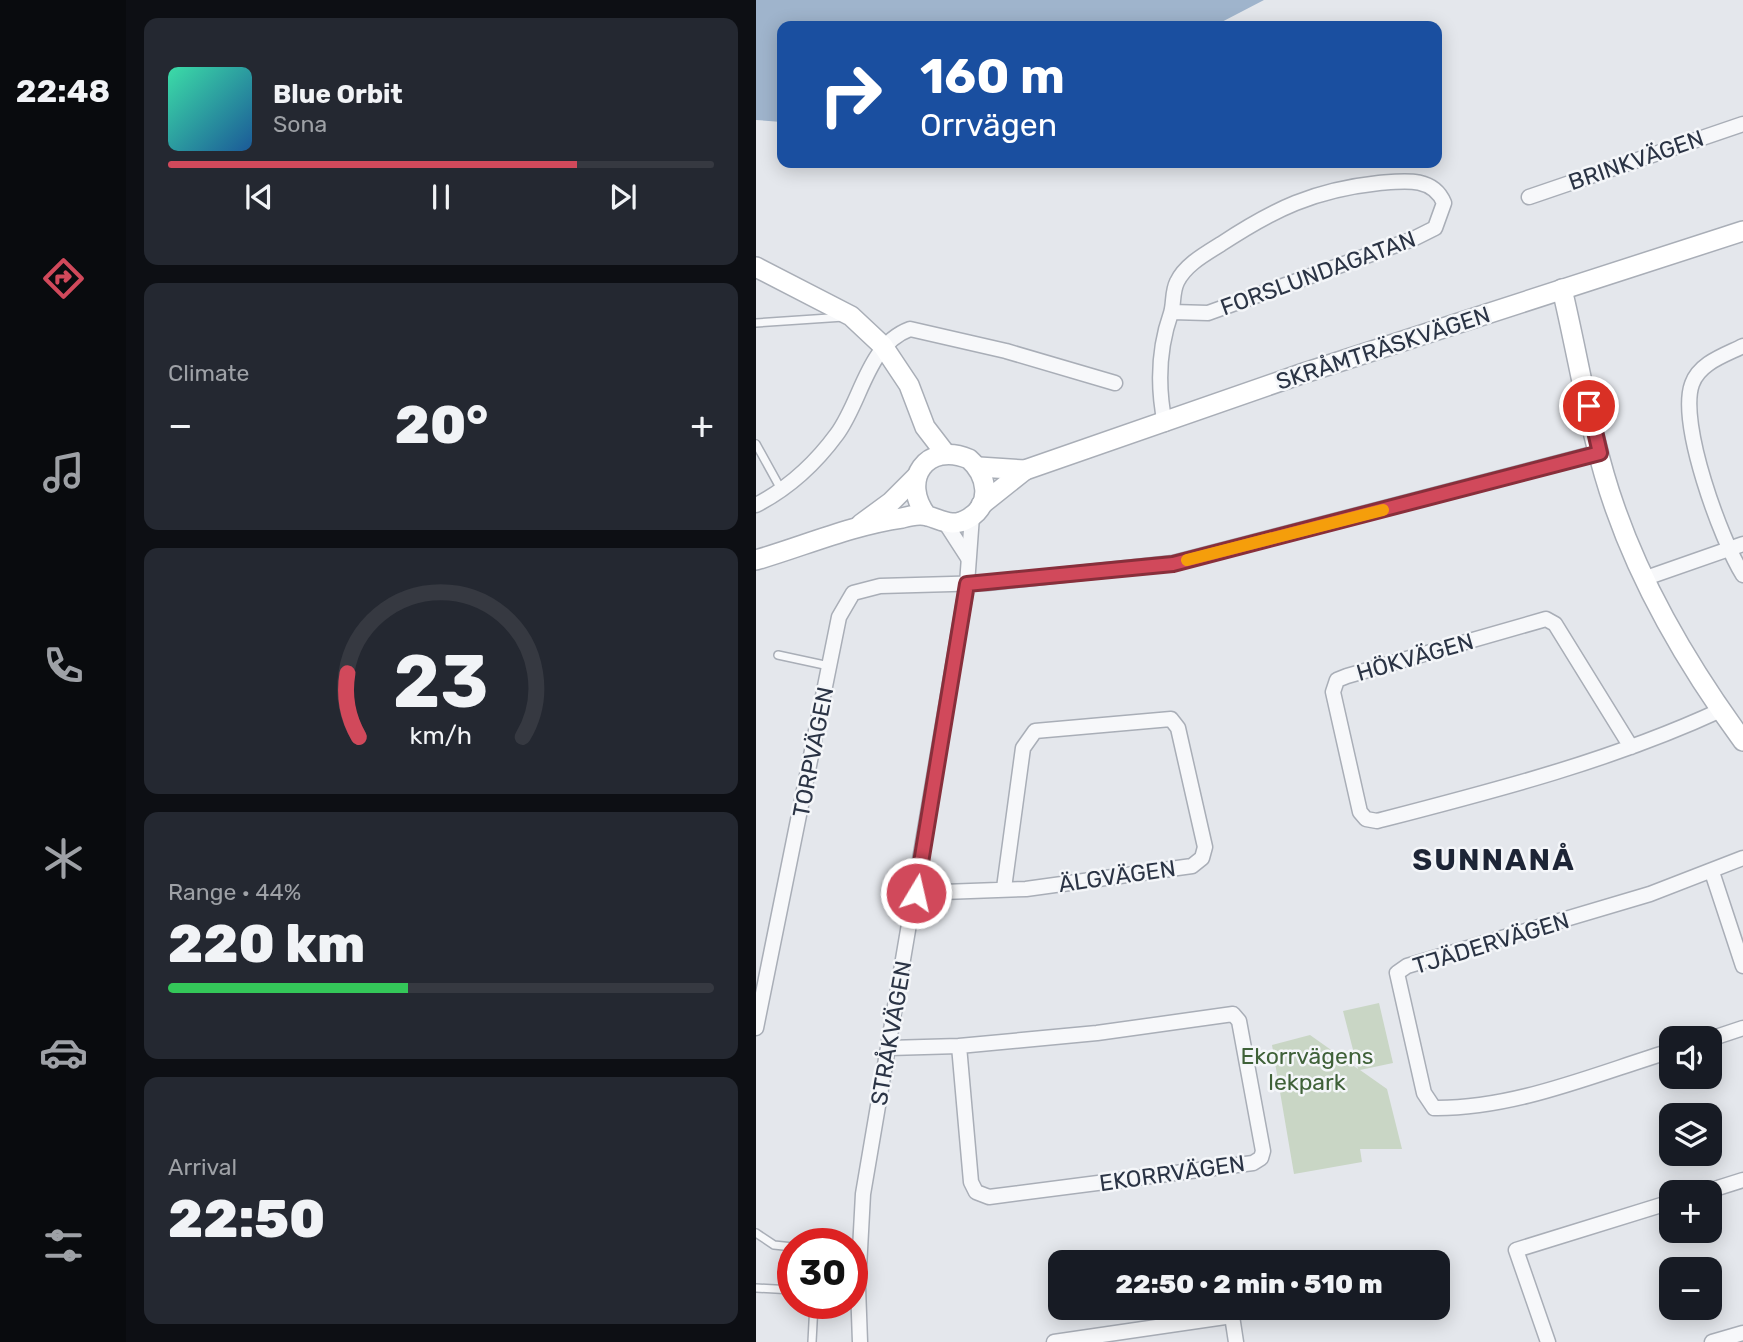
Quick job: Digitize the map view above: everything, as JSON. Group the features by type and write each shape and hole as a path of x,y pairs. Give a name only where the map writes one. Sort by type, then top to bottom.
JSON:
{"main road":[{"name":"SKRÅMTRÄSKVÄGEN","path":"979,467 1025,470 1165,424 1301,374 1743,231"},
{"path":"756,267 851,316 883,346 909,385 925,427 945,453"},
{"path":"1562,289 1614,506 1643,579 1720,710 1743,741"},
{"path":"925,427 921,469 914,491 918,505 926,516"},
{"path":"756,560 854,529 901,518 926,516 946,524 960,523 977,511 985,493 984,479 979,467 958,454 945,453 921,469 891,502 854,529"},
{"name":"SKRÅMTRÄSKVÄGEN","path":"977,511 1025,470"}],"street":[{"name":"BRINKVÄGEN","path":"1529,197 1743,124"},
{"name":"FORSLUNDAGATAN","path":"1165,424 1159,372 1165,326 1172,312 1176,283 1185,271 1263,216 1289,204 1347,187 1407,180 1428,184 1440,194 1444,203 1435,228 1413,239 1208,313 1172,312"},
{"path":"756,505 782,491 838,433 883,346 896,335 910,329 928,331 1115,383"},
{"path":"1743,346 1701,370 1692,384 1690,403 1709,497 1727,550 1743,575"},
{"name":"TORPVÄGEN","path":"756,1028 842,607 852,593 880,586 967,584 1173,564 1600,453"},
{"name":"STRÅKVÄGEN","path":"860,1342 858,1275 863,1194 916,893 977,511"},
{"path":"946,524 969,559"},
{"path":"1643,579 1743,544"},
{"name":"HÖKVÄGEN","path":"1631,747 1555,624 1546,619 1347,676 1337,680 1333,692 1360,812 1367,819 1377,821 1490,792 1631,747 1720,710"},
{"name":"ÄLGVÄGEN","path":"916,893 1026,889 1192,866 1202,858 1205,847 1178,728 1171,719 1035,731 1023,748 1004,888"},
{"name":"TJÄDERVÄGEN","path":"1659,1055 1558,1087 1466,1108 1434,1108 1424,1093 1397,973 1407,966 1552,925 1712,872 1743,858"},
{"path":"1712,872 1743,966"},
{"name":"EKORRVÄGEN","path":"889,1048 959,1046 1097,1033 1233,1014 1239,1021 1263,1151 1261,1158 1253,1163 989,1197 976,1192 971,1182 959,1046"},
{"path":"1722,1035 1743,1028"},
{"path":"1722,1187 1743,1180"},
{"path":"1548,1342 1516,1250 1659,1206"},
{"path":"1054,1342 1232,1317 1236,1342"},
{"path":"1712,1342 1743,1333"}],"lane":[{"path":"756,323 851,316"},
{"path":"756,444 782,491"},
{"path":"778,655 830,666"},
{"path":"756,1233 777,1245"},
{"path":"756,1288 777,1289"},
{"path":"812,1342 813,1319"}],"green space":[{"name":"Ekorrvägens lekpark","path":"1379,1003 1393,1063 1360,1070 1387,1089 1402,1149 1360,1149 1362,1162 1294,1174 1272,1045 1310,1035 1358,1069 1343,1011"}],"water":[{"path":"756,0 1264,0 1224,21 777,21 777,122 756,120"}],"slow traffic":[{"path":"1187,560 1232,551 1383,510"}],"district":[{"name":"SUNNANÅ","path":"1494,860"}],"route":[{"path":"916,893 967,584 1173,564 1232,551 1600,453 1589,406"}]}
